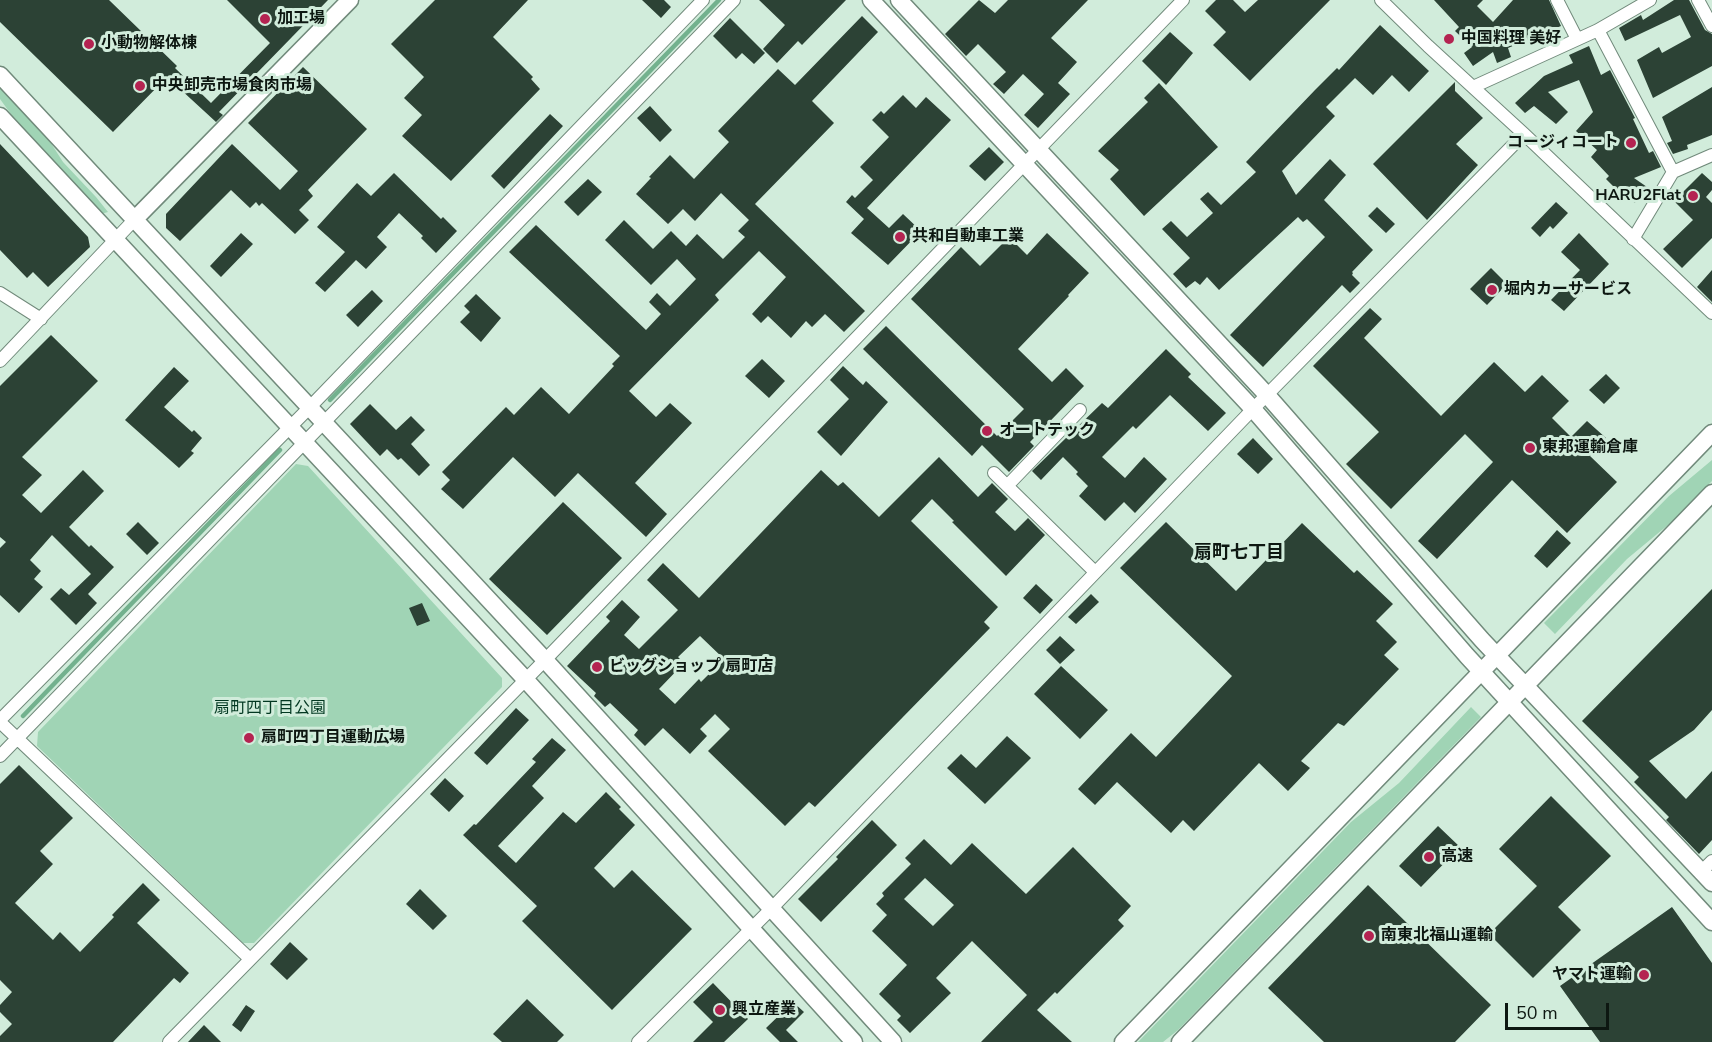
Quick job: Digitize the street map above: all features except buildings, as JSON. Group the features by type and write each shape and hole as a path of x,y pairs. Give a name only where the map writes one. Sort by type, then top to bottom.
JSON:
{"street":[{"path":"0,361 134,220 350,0"},
{"path":"250,959 0,721 309,407 703,0"},
{"path":"0,756 734,0"},
{"path":"871,0 1253,409 1482,672 1712,922"},
{"path":"899,0 1267,395 1498,656 1708,872"},
{"path":"169,1042 545,660 1184,0"},
{"path":"1381,0 1712,313"},
{"path":"1557,0 1577,39"},
{"path":"1473,87 1598,30 1650,0"},
{"path":"1698,0 1712,26"},
{"path":"1598,30 1673,172"},
{"path":"0,75 545,660 893,1042"},
{"path":"0,116 525,679 753,927 854,1042"},
{"path":"638,1042 772,908 1253,409 1524,134"},
{"path":"1633,238 1673,172 1712,155"},
{"path":"0,293 41,319"},
{"path":"1007,486 1080,410"},
{"path":"1123,1042 1712,433"},
{"path":"994,473 1095,572"},
{"path":"1180,1042 1712,493"}],"green space":[{"path":"0,85 47,137 63,162 108,212 101,214 21,128 0,99"},
{"path":"1712,460 1712,481 1674,520 1627,559 1555,634 1544,623 1669,496"},
{"name":"扇町四丁目公園","path":"296,464 308,466 502,678 502,687 254,943 243,943 37,746 38,732"},
{"path":"1471,707 1481,717 1178,1030 1163,1042 1138,1042 1351,822 1399,783"}],"waterway":[{"path":"330,400 719,0"},
{"path":"23,716 280,450"}],"place":[{"name":"加工場","path":"265,19"},
{"name":"中国料理 美好","path":"1449,39"},
{"name":"小動物解体棟","path":"89,44"},
{"name":"中央卸売市場食肉市場","path":"140,86"},
{"name":"コージィコート","path":"1631,143"},
{"name":"HARU2Flat","path":"1693,196"},
{"name":"共和自動車工業","path":"900,237"},
{"name":"堀内カーサービス","path":"1492,290"},
{"name":"オートテック","path":"987,431"},
{"name":"東邦運輸倉庫","path":"1530,448"},
{"name":"ビッグショップ 扇町店","path":"597,667"},
{"name":"扇町四丁目運動広場","path":"249,738"},
{"name":"高速","path":"1429,857"},
{"name":"南東北福山運輸","path":"1369,936"},
{"name":"ヤマト運輸","path":"1644,975"},
{"name":"興立産業","path":"720,1010"}],"district":[{"name":"扇町七丁目","path":"1239,554"}]}
